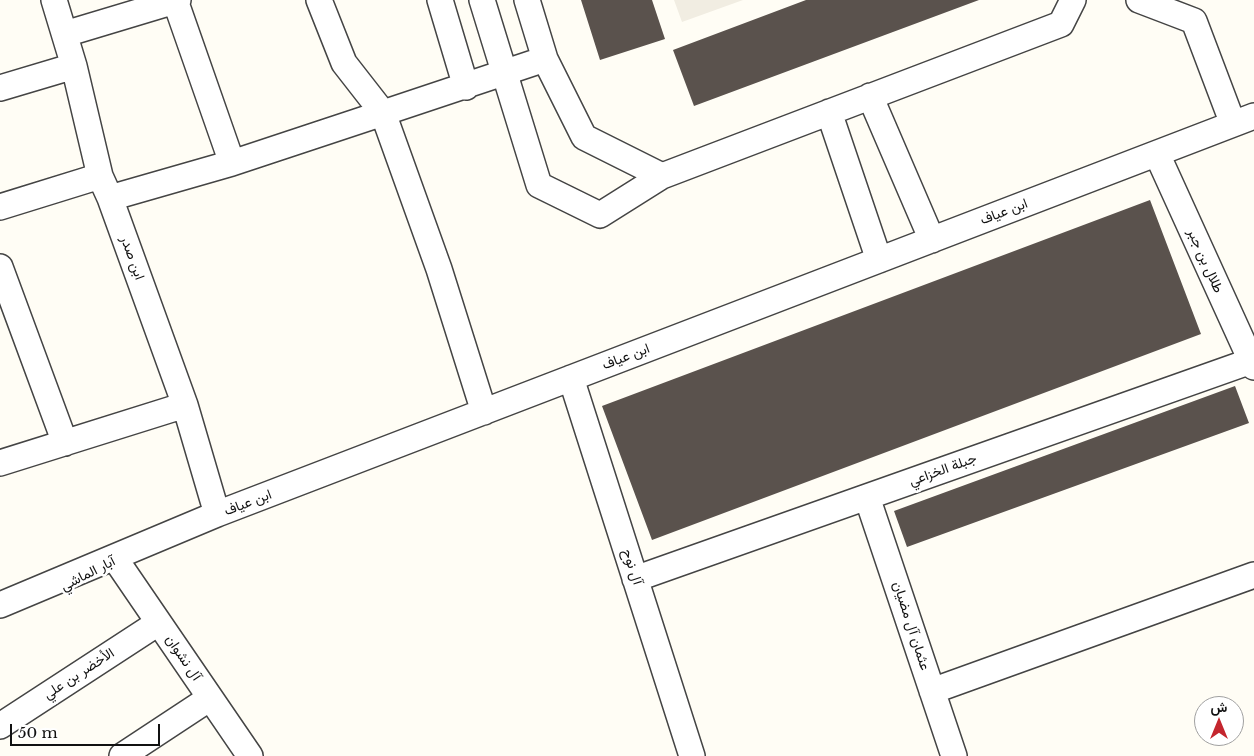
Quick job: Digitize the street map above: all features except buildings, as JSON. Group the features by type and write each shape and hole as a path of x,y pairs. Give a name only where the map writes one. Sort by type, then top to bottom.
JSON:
{"street":[{"name":"ابن صدر","path":"54,0 74,66 100,176 110,198 185,405 218,514"},
{"path":"65,34 176,0 232,163"},
{"path":"319,0 344,63 383,113 439,269 484,412"},
{"path":"440,0 466,87"},
{"path":"482,0 538,185 600,215 662,176 1061,24 1073,0"},
{"path":"527,0 545,59 584,137 662,176"},
{"path":"1139,0 1194,21 1244,120"},
{"path":"110,198 232,163 466,87 545,59"},
{"path":"0,88 74,66"},
{"path":"870,96 932,240"},
{"path":"829,112 879,260"},
{"name":"ابن عياف","path":"0,605 218,514 1244,120"},
{"name":"طلال بن جبر","path":"1157,154 1252,364"},
{"path":"0,207 100,176"},
{"path":"0,267 65,443"},
{"name":"جبلة الخزاعي","path":"635,579 1252,364"},
{"name":"آل نوح","path":"571,378 692,756"},
{"path":"0,463 185,405"},
{"name":"عثمان آل مضيان","path":"868,497 954,756"},
{"name":"آبار الماشي","path":"0,618 175,531"},
{"name":"آل نشوان","path":"116,560 250,756"},
{"path":"932,691 1254,575"},
{"name":"الأخضر بن علي","path":"0,726 158,623"},
{"path":"122,756 210,698"}],"shaded area":[{"path":"674,0 743,0 682,22"}]}
